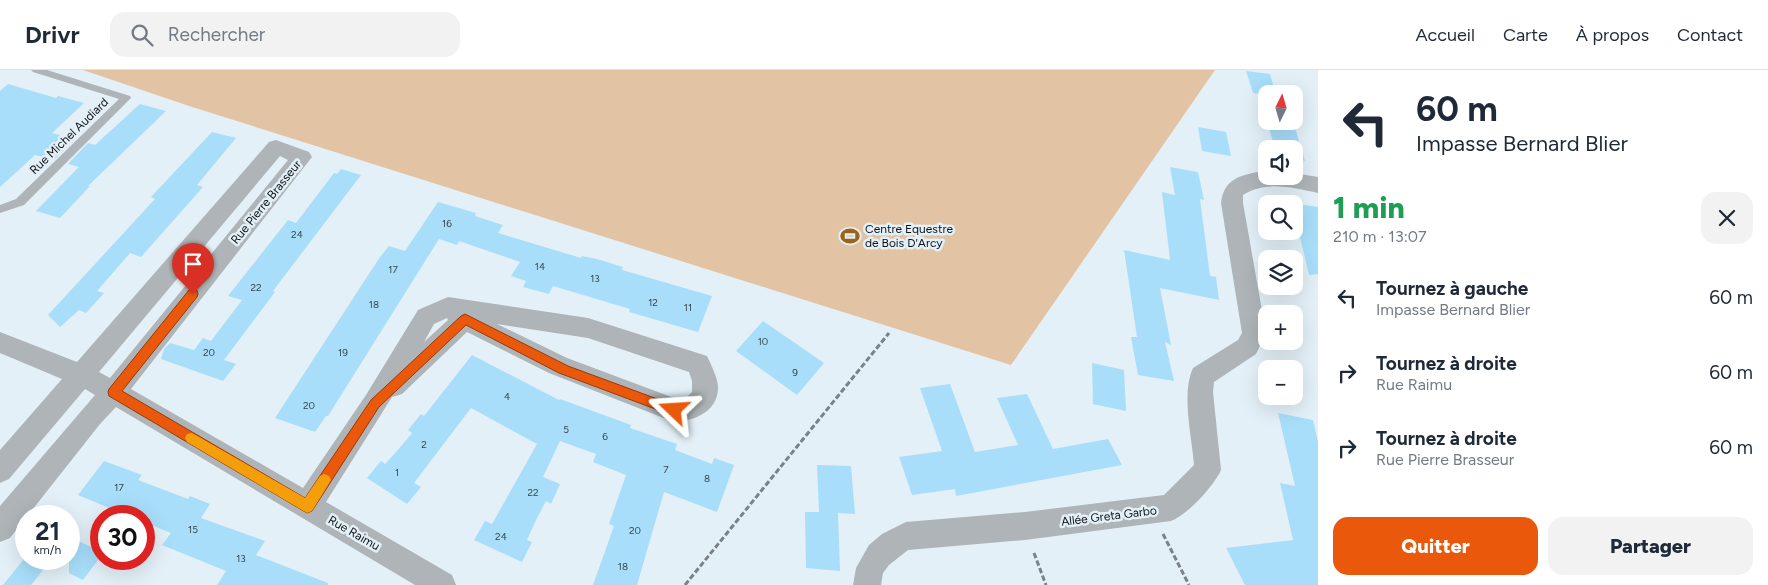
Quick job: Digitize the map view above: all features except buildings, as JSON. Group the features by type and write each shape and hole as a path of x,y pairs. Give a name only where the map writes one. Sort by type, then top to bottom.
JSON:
{"street":[{"name":"Rue Pierre Brasseur","path":"0,470 276,147 302,157 114,392 91,416 0,528"},
{"name":"Allée Greta Garbo","path":"867,585 874,560 889,543 906,536 1025,526 1171,508 1208,470 1200,392 1202,376 1247,347 1254,333 1232,203 1233,191 1241,184 1269,177 1318,185"},
{"path":"307,506 375,404 426,316 456,313 588,328 698,364 706,379 704,396 693,408 674,410 563,369 456,313"},
{"name":"Rue Raimu","path":"0,342 81,375 114,392 442,585"}],"lane":[{"name":"Rue Michel Audiard","path":"0,209 20,202 126,98 36,70"}],"path":[{"path":"685,585 889,333"},
{"path":"1151,510 1189,585"},
{"path":"1025,526 1046,585"}],"shaded area":[{"name":"Centre Equestre de Bois D'Arcy","path":"83,70 1215,70 1011,365 189,106"}],"slow traffic":[{"path":"192,438 307,506 324,480"}],"place":[{"name":"Centre Equestre de Bois D'Arcy","path":"850,236"}],"route":[{"path":"193,294 114,392 307,506 375,404 465,319 563,369 674,410"}]}
